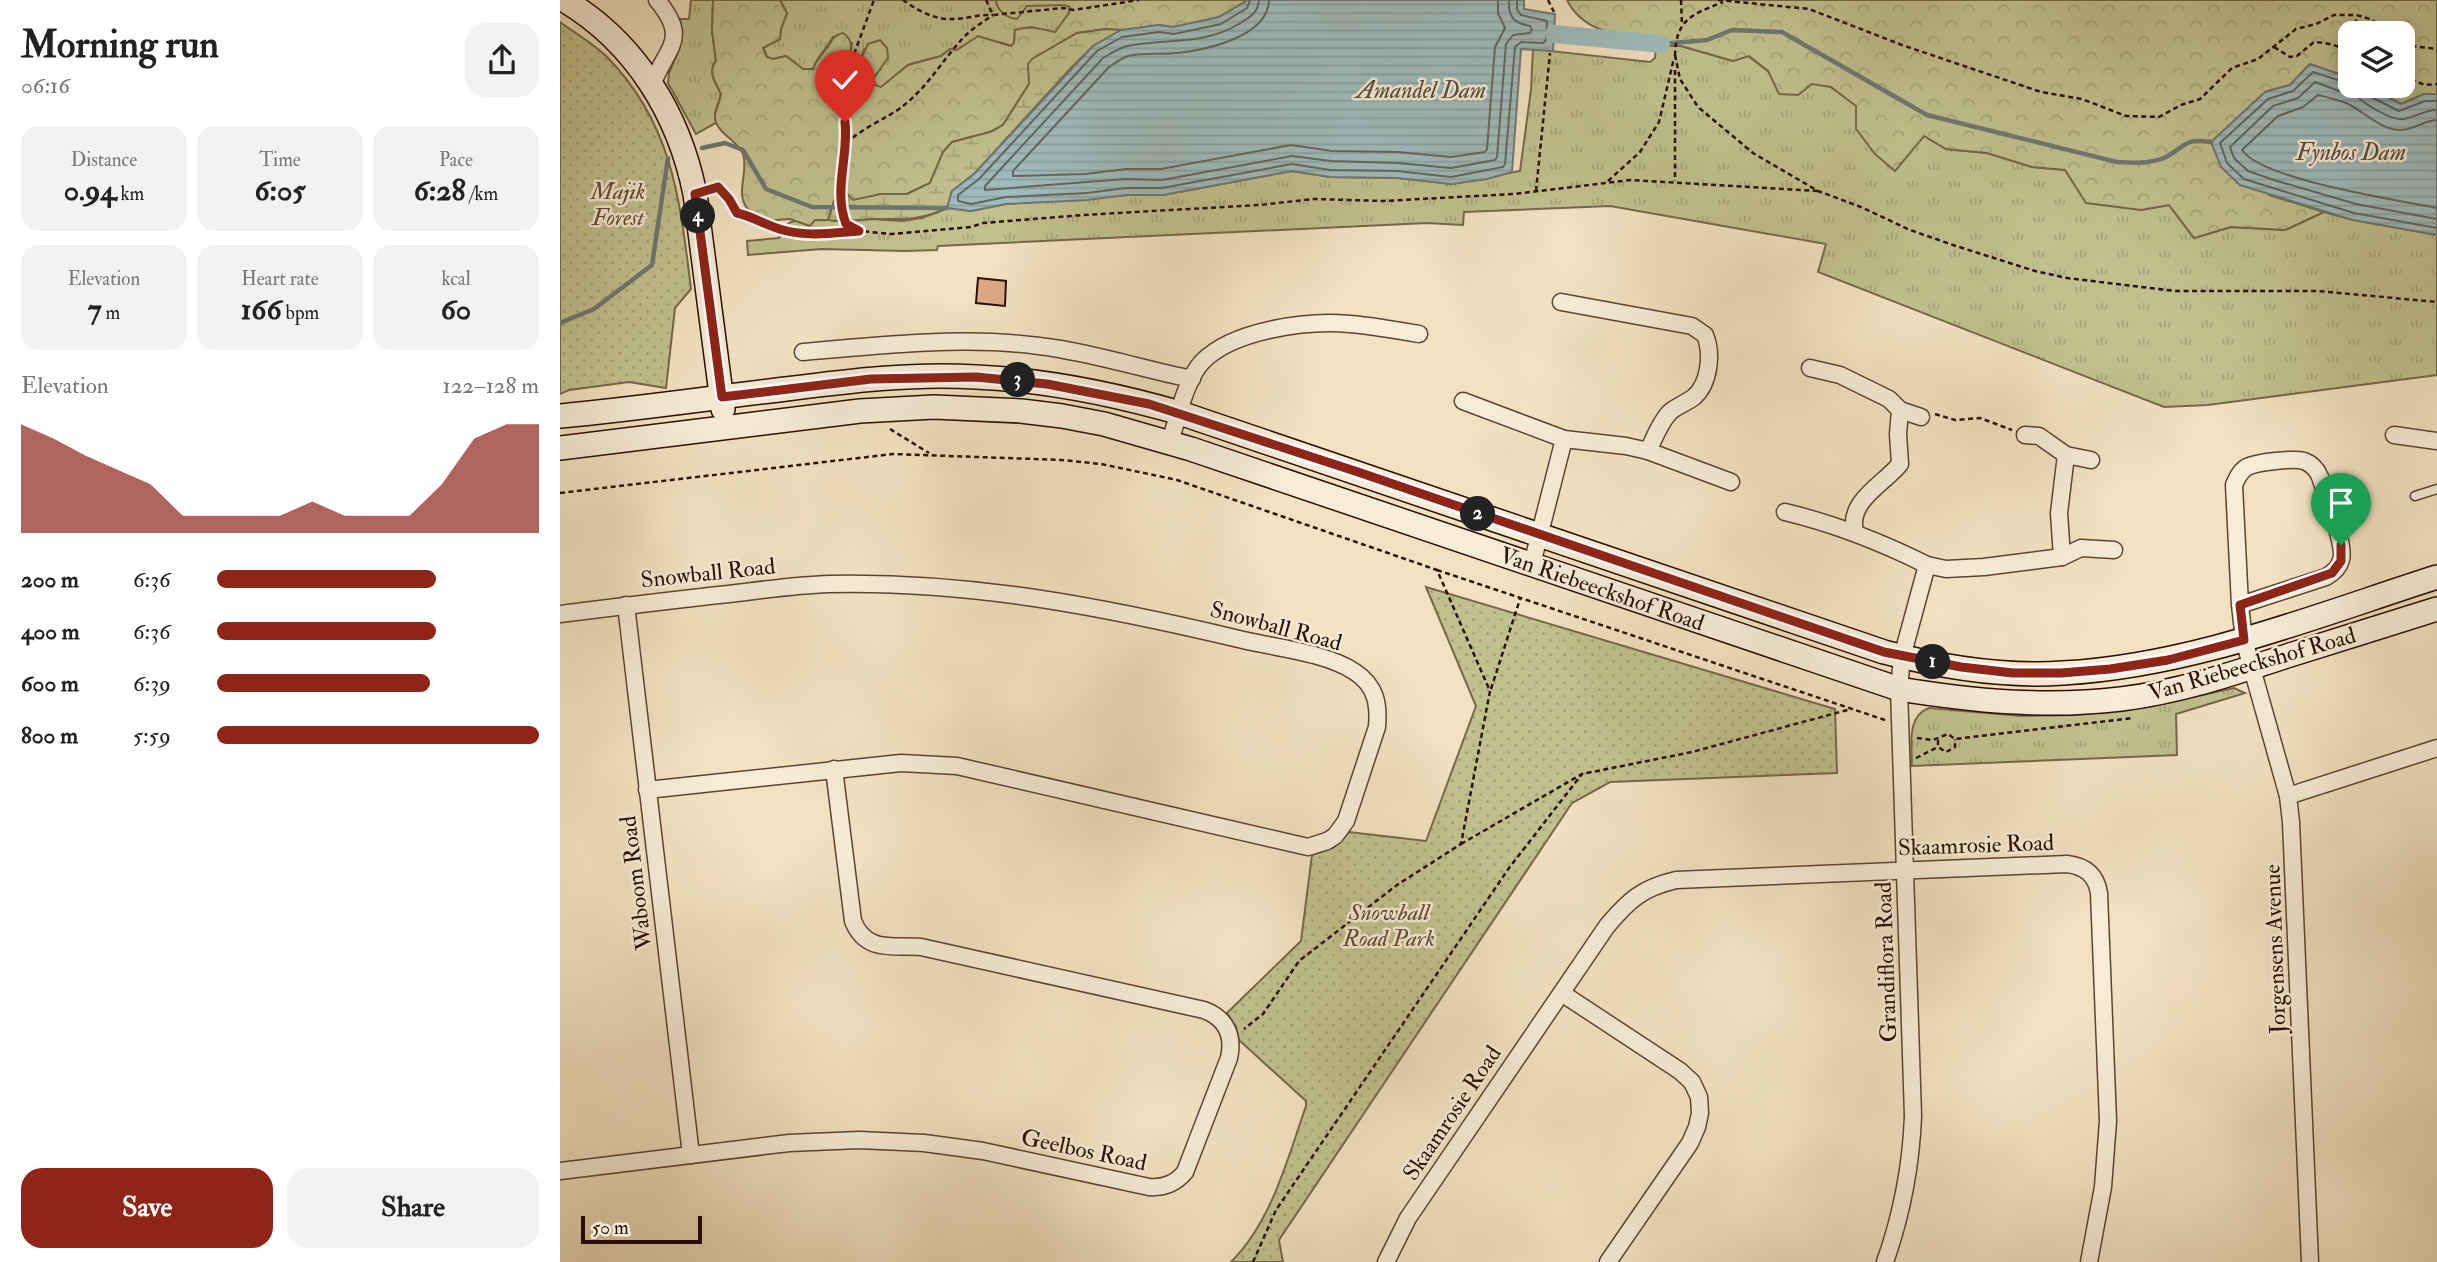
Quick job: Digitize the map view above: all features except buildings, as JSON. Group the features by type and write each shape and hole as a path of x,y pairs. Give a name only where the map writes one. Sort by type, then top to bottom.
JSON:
{"street":[{"path":"564,0 611,35 632,57 668,111 680,138 690,167 695,194 724,427"},
{"path":"652,85 674,36 671,17 660,2"},
{"path":"1561,302 1692,326 1705,335 1710,355 1705,380 1693,398 1670,412 1648,451"},
{"path":"1170,442 1192,379 1202,362 1247,335 1330,323 1383,327 1419,334"},
{"path":"803,352 905,344 1024,344 1192,379"},
{"path":"1811,368 1840,375 1889,399 1900,410 1922,417"},
{"name":"Van Riebeeckshof Road","path":"560,416 871,379 976,377 1080,390 1180,412 1902,657 1987,671 2061,673 2147,664 2244,640 2437,577"},
{"path":"1463,401 1564,439 1648,451 1731,482"},
{"name":"Van Riebeeckshof Road","path":"560,448 860,411 934,407 1021,411 1104,424 1170,442 1899,689 2000,702 2071,703 2120,699 2165,691 2251,668 2437,609"},
{"path":"1855,532 1853,518 1868,494 1900,464 1900,410"},
{"path":"2025,435 2039,436 2066,455 2091,460"},
{"path":"2394,435 2437,441"},
{"path":"1532,564 1564,439"},
{"path":"2062,557 2059,513 2066,455"},
{"name":"Jorgensens Avenue","path":"2240,605 2326,577 2338,568 2341,545 2320,477 2314,467 2305,461 2250,466 2236,479 2234,492 2240,605 2244,640 2288,796 2294,862 2310,1262"},
{"path":"1785,512 1855,532 1927,565 1946,569 2062,557 2081,548 2114,550"},
{"name":"Grandiflora Road","path":"1885,1262 1909,1175 1913,1116 1899,689 1902,657 1927,565"},
{"name":"Snowball Road","path":"560,614 829,584 951,587 993,591 1113,610 1314,656 1354,672 1367,682 1376,696 1378,711 1377,727 1346,821 1335,836 1308,846 957,766 901,763 648,790"},
{"name":"Waboom Road","path":"626,605 691,1155"},
{"path":"2288,796 2437,748"},
{"name":"Geelbos Road","path":"560,1171 824,1141 859,1140 924,1143 983,1151 1157,1188 1174,1182 1185,1172 1229,1058 1231,1040 1219,1018 1204,1010 921,947 886,946 865,940 858,933 853,921 834,769"},
{"name":"Skaamrosie Road","path":"1386,1262 1408,1218 1596,943 1622,908 1654,885 1676,880 2067,864 2083,867 2090,872 2098,885 2108,1121 2103,1187 2089,1262"},
{"path":"1563,994 1680,1072 1692,1082 1699,1097 1700,1113 1689,1143 1608,1262"}],"lane":[{"path":"2415,496 2437,489"}],"path":[{"path":"859,231 846,224 842,210 845,108 850,65 874,0"},
{"path":"903,0 936,17 949,19 1063,8 1073,10 1139,0"},
{"path":"986,0 993,15"},
{"path":"1548,0 1554,12"},
{"path":"1718,0 1809,9 1902,46 2041,92 2081,99 2126,116 2159,117 2181,105 2200,99 2232,68 2258,59 2295,29 2316,24 2334,15 2356,15 2370,21"},
{"path":"1675,181 1675,39 1682,24 1683,1"},
{"path":"1682,24 1698,13 1723,2"},
{"path":"844,149 857,136 906,105 969,33 993,15"},
{"path":"2356,15 2356,21"},
{"path":"2274,47 2290,57 2297,56 2314,42 2338,45"},
{"path":"2415,46 2437,49"},
{"path":"1536,191 1550,53"},
{"path":"1606,182 1640,152 1658,122 1675,55"},
{"path":"1675,55 1680,79 1687,93 1711,120 1753,153 1818,191 1910,230 2035,271 2067,278 2175,291 2318,290 2437,302"},
{"path":"2415,81 2425,85 2437,84"},
{"path":"695,194 718,187 737,213 781,230 804,235 859,231 891,234 1045,218 1259,205 1314,199 1447,199 1631,180 1818,191"},
{"path":"860,411 930,453"},
{"path":"1922,417 1930,412 1955,420 1980,418 2025,435"},
{"path":"1437,570 1886,720 1900,734 1926,740 1948,734 1955,739 2066,725 2117,722 2144,716"},
{"path":"1490,691 1520,599"},
{"path":"1461,844 1582,774 1692,752 1851,709"},
{"path":"1938,747 1940,737"},
{"path":"1938,747 1946,752 1952,750 1956,746 1955,739"},
{"path":"1902,763 1938,747"},
{"path":"1253,1262 1276,1210 1509,868 1582,774"}],"green space":[{"path":"691,0 713,0 712,31 716,61 712,73 721,94 715,113 716,123 696,134 668,83 682,33 680,19 689,19"},
{"path":"713,0 780,0 787,13 780,39 763,48 767,57 773,59 786,56 803,69 813,69 817,60 839,34 843,33 848,38 851,56 855,61 861,59 868,44 880,40 887,48 888,58 873,79 875,85 881,87 908,65 941,56 950,49 957,50 978,36 1011,46 1014,43 1015,30 1030,28 1055,32 1069,13 1070,7 1027,6 1017,19 1003,13 996,0 1248,0 1219,17 1193,24 1077,33 1032,59 1029,84 1003,125 991,132 952,142 943,152 930,183 907,194 881,194 859,200 834,201 828,220 815,220 810,226 790,219 764,221 749,210 744,202 743,154 718,127 715,115 721,94 712,73 716,61 712,31"},
{"path":"780,0 996,0 997,5 1070,6 1069,13 1056,33 1031,27 1015,30 1014,44 1011,46 998,42 969,43 957,50 950,49 941,56 908,65 881,88 875,85 873,75 881,69 864,49 861,59 855,61 850,56 852,43 833,37 813,69 803,69 786,56 773,59 767,57 763,47 780,38 787,13"},
{"path":"1567,0 2437,0 2437,94 2424,94 2415,98 2415,21 2338,21 2338,74 2310,64 2290,85 2265,92 2269,195 2324,212 2285,230 2231,227 2194,238 2169,205 2141,210 2086,203 2065,170 2032,167 1987,153 1946,149 1924,136 1895,171 1875,154 1856,129 1856,106 1831,87 1812,84 1798,95 1779,94 1768,71 1749,56 1733,61 1681,46 1650,46 1648,41 1642,38 1599,29 1573,10"},
{"name":"Majik Forest","path":"560,22 602,52 629,83 660,137 670,165 683,225 691,289 675,308 666,388 629,382 569,390 560,394"},
{"path":"1121,30 1093,46 1071,68 974,174 952,191 947,208 910,218 828,220 839,194 847,194 853,200 881,194 907,194 930,183 943,152 952,142 990,132 1003,125 1029,84 1028,64 1032,59 1077,33"},
{"path":"1656,46 1681,46 1733,61 1748,56 1768,71 1831,87 1857,106 1924,136 1946,149 1987,153 2032,167 2065,170 2141,210 2169,205 2194,238 2231,227 2285,230 2324,212 2437,235 2437,375 2208,405 2164,407 1818,272 1826,244 1610,206 1464,212 1463,225 1427,223 938,246 937,250 822,249 748,255 747,241 779,238 784,227 799,220 902,221 922,218 947,208 971,211 1006,204 1163,195 1292,171 1330,177 1397,178 1452,184 1520,171 1531,90 1533,49 1650,62 1655,58"},
{"path":"2389,98 2415,98 2401,104"},
{"name":"Snowball Road Park","path":"1426,587 1835,709 1837,773 1610,782 1572,803 1279,1240 1283,1262 1231,1262 1245,1246 1268,1209 1285,1168 1306,1101 1239,1040 1236,1027 1227,1013 1301,941 1312,855 1333,848 1349,832 1426,841 1476,706"},
{"path":"2234,688 2245,693 2176,714 2177,755 1912,766 1911,741 1914,725 1922,712 1929,708 2021,716 2074,715 2149,707"}],"water":[{"name":"Amandel Dam","path":"1248,0 1524,0 1524,9 1555,14 1553,51 1521,49 1512,172 1452,184 1397,178 1330,177 1292,171 1163,195 1006,204 971,211 947,208 952,191 974,174 1093,46 1121,30 1159,25 1173,27 1219,17"},
{"name":"Fynbos Dam","path":"2310,64 2338,74 2338,98 2389,98 2401,104 2424,94 2437,94 2437,235 2353,220 2240,185 2221,167 2211,142 2265,92 2290,85"}],"waterway":[{"path":"1661,44 1707,40 1732,30 1782,32 1927,115 2117,162 2155,161 2190,142 2211,142"},
{"path":"1554,34 1661,44"},
{"path":"702,148 725,143 743,150 766,189 812,207 947,208"},
{"path":"560,323 594,309 652,265 668,158"}],"route":[{"path":"845,122 846,141 841,170 842,210 846,224 859,231 804,235 781,230 737,213 718,187 695,194 722,397 871,379 943,376 1014,380 1090,391 1180,412 1884,652 1987,671 2061,673 2110,669 2168,660 2244,640 2240,605 2326,577 2338,568 2342,556 2341,545"}]}
